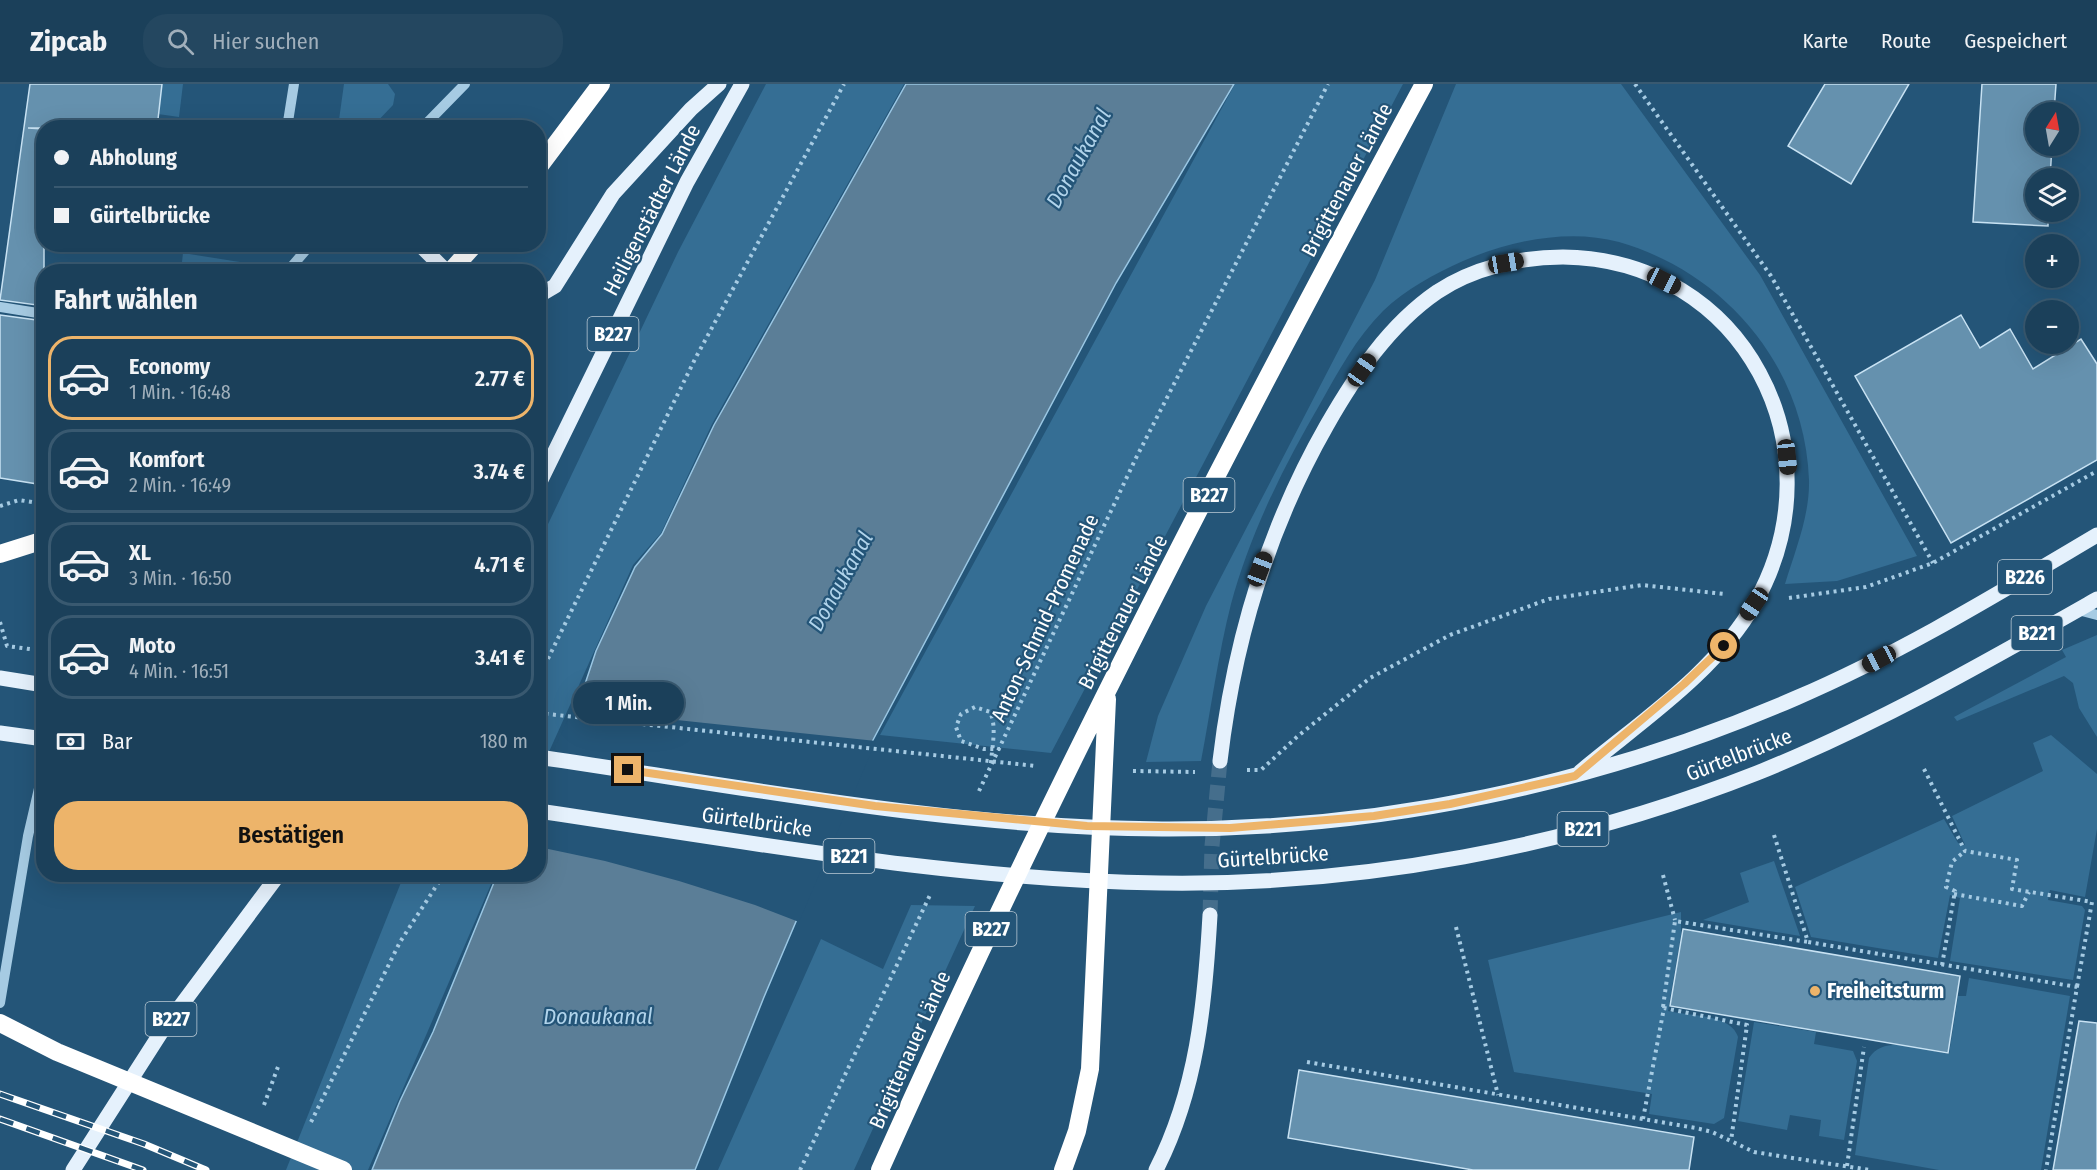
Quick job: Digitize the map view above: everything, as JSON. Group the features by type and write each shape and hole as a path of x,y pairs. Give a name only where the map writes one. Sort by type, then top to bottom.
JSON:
{"highway":[{"path":"546,157 601,84"},
{"name":"Brigittenauer Lände","path":"880,1170 950,1014 1108,691 1304,310 1424,84"},
{"path":"456,264 467,252"},
{"path":"0,554 36,543"},
{"path":"1063,1170 1077,1131 1090,1069 1108,691"},
{"path":"0,1023 57,1052 343,1170"}],"main road":[{"path":"546,291 555,286 613,194 691,109 718,84"},
{"name":"Heiligenstädter Lände","path":"546,470 682,193 741,84"},
{"path":"427,252 440,264"},
{"path":"1220,761 1227,701 1241,636 1260,569 1282,513 1310,454 1342,399 1373,355 1405,318 1438,291 1472,274 1506,263 1544,257 1586,257 1620,264 1651,274 1678,288 1710,311 1738,338 1761,373 1775,405 1785,440 1789,474 1785,508 1770,572 1754,604 1734,633 1713,658 1575,776"},
{"name":"B226","path":"1953,620 2097,535"},
{"name":"B221","path":"2078,610 2097,599"},
{"name":"Gürtelbrücke","path":"546,812 902,863 1074,879 1162,883 1262,881 1350,873 1430,862 1522,844 1603,824 1681,800 1822,746 1897,711 2078,610"},
{"name":"Gürtelbrücke","path":"546,758 875,806 1046,823 1162,829 1230,828 1374,816 1450,804 1575,776 1678,744 1798,698 1953,620"},
{"path":"0,678 36,683"},
{"path":"0,733 36,738"},
{"name":"B227","path":"73,1170 162,1031 273,882"},
{"path":"1156,1170 1171,1141 1191,1080 1205,1000 1210,915"}],"street":[{"path":"288,120 294,84"},
{"path":"430,120 465,84"},
{"path":"294,264 304,252"},
{"path":"0,307 36,313"},
{"path":"2078,610 2097,615"},
{"path":"0,1003 28,836 36,802"}],"path":[{"path":"546,663 695,359 844,84"},
{"name":"Anton-Schmid-Promenade","path":"978,793 1136,460 1328,84"},
{"path":"1635,84 1771,276 1933,563"},
{"path":"1780,599 1866,587 1933,563 2097,471"},
{"path":"0,506 18,500 36,503"},
{"path":"1261,770 1298,736 1370,678 1461,631 1549,599 1642,585 1726,594"},
{"path":"0,622 7,646 36,650"},
{"path":"991,763 993,719 990,712 983,708 968,710 958,719 958,735 967,744 984,749 1000,748"},
{"path":"546,714 991,763 1046,767"},
{"path":"1924,769 1965,851"},
{"path":"1127,771 1162,772"},
{"path":"1774,835 1808,942"},
{"path":"1965,851 2017,860 2012,889 2092,902 2046,1170"},
{"path":"1942,965 1955,891 1946,887 1952,862 1965,851"},
{"path":"1663,875 1675,921 1663,1007"},
{"path":"308,1130 400,942 439,882"},
{"path":"800,1170 933,890"},
{"path":"1954,894 2022,906 2029,892"},
{"path":"1675,921 2077,987"},
{"path":"1456,927 1498,1095"},
{"path":"1643,1119 1664,1008 1747,1024 1731,1141"},
{"path":"1847,1166 1864,1047"},
{"path":"1307,1062 1712,1132 1754,1152 1870,1170"}],"shaded area":[{"path":"162,84 183,84 179,117 158,114"},
{"path":"344,84 388,84 395,94 393,105 379,120 339,120"},
{"path":"766,84 904,84 712,424 661,533 633,565 546,758 546,528 678,252"},
{"path":"1235,84 1403,84 1051,753 880,735"},
{"path":"1456,84 1621,84 1760,275 1917,556 1837,581 1785,584 1801,533 1809,493 1804,439 1793,400 1775,363 1753,330 1725,301 1693,276 1658,256 1619,242 1580,236 1559,237 1500,248 1452,266 1411,289 1373,321 1356,344 1293,452 1248,552 1226,623 1201,761 1146,762 1158,716 1206,606 1375,280"},
{"path":"183,253 246,263 245,264 182,264"},
{"path":"2097,635 2097,737 2079,708 2073,683 2064,676 1957,721 1954,717 2066,657 2062,650"},
{"path":"2051,735 2097,774 2097,829 2085,897 2050,890 2048,900 2082,906 2085,910 2073,980 1950,961 1960,898 1950,895 1938,958 1811,937 1795,887 1944,819 1958,843 1965,845 1952,816 2043,771 2033,743"},
{"path":"1774,861 1800,936 1703,920 1749,902 1740,873"},
{"path":"401,882 492,882 368,1170 286,1170"},
{"path":"911,905 975,906 854,1170 718,1170 821,939 883,969"},
{"path":"1681,912 1681,935 1668,1011 1708,1017 1734,1029 1738,1037 1724,1118 1714,1124 1649,1114 1652,1094 1514,1072 1488,960"},
{"path":"1969,978 2070,996 2041,1170 1939,1170 1855,1155 1869,1058 1876,1050 1884,1046 1895,1045 1906,1045 1949,1054 1958,996 1966,996"},
{"path":"1754,1022 1816,1032 1814,1044 1853,1051 1857,1061 1844,1140 1819,1136 1821,1120 1790,1115 1787,1130 1738,1121"}],"water":[{"name":"Donaukanal","path":"906,84 1234,84 1116,283 873,740 764,997 695,1170 372,1170 400,1101 433,1032 494,882 546,882 546,775 574,717 596,651 635,567 662,534 714,425"}],"pier":[{"path":"573,709 876,741 799,922 755,905 679,881 605,861 546,848 546,766"}],"building":[{"path":"30,84 162,84 158,120 36,120 36,128 28,128 36,128 36,252 44,252 44,264 36,264 36,305 0,300"},
{"path":"1825,84 1909,84 1851,184 1788,146"},
{"path":"1982,84 2056,84 2055,102 2025,102 2025,156 2051,156 2051,168 2025,168 2025,222 2048,222 2048,226 1973,222"},
{"path":"0,315 36,320 36,484 0,478"},
{"path":"1961,315 1980,348 2010,329 2033,369 2057,354 2079,354 2079,340 2081,339 2097,364 2097,460 1951,543 1855,376"},
{"name":"Freiheitsturm","path":"1683,929 1960,976 1948,1053 1670,1006"},
{"path":"2079,1021 2097,1023 2097,1170 2053,1170"},
{"path":"1299,1070 1694,1137 1689,1170 1473,1170 1288,1138"}],"tunnel":[{"path":"1210,915 1212,846 1220,761"}],"railway":[{"path":"0,1094 144,1144 206,1170"},
{"path":"0,1119 143,1170"}],"place":[{"name":"Freiheitsturm","path":"1815,991"}],"route":[{"path":"628,770 875,806 1087,826 1162,829 1230,828 1374,816 1450,804 1575,776 1684,684 1724,646"}]}
